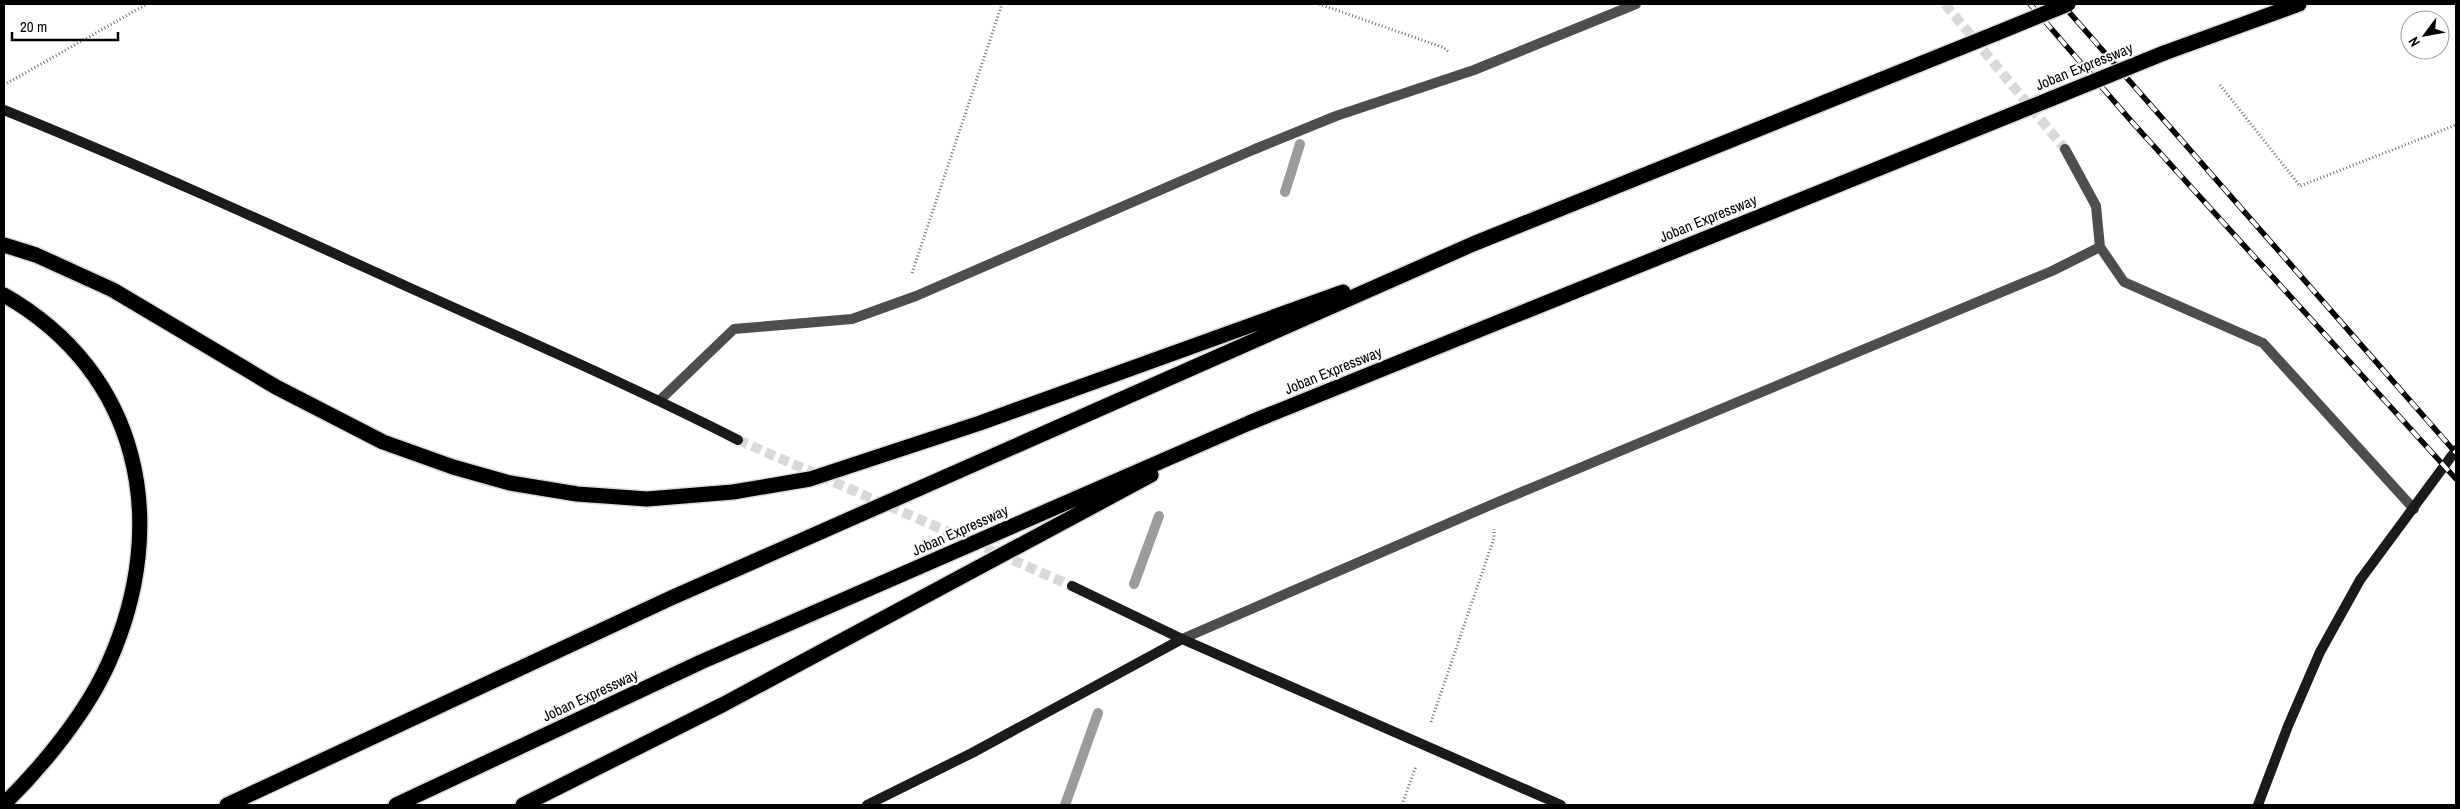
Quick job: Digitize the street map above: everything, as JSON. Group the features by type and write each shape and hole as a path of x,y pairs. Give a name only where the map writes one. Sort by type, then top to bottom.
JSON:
{"highway":[{"path":"227,805 671,598 1474,244 2068,4"},
{"name":"Joban Expressway","path":"396,805 701,662 1249,423 2164,53 2299,4"},
{"path":"4,245 36,255 113,290 276,387 383,442 453,467 510,483 577,494 647,499 733,492 810,479 980,423 1474,244"},
{"path":"4,295 28,309 65,340 95,377 124,430 135,465 140,516 139,562 126,612 109,662 86,706 18,790 4,804"},
{"path":"523,805 724,704 1249,423"}],"street":[{"path":"660,400 734,329 852,319 916,296 1255,149 1336,116 1474,70 1636,4"},
{"path":"4,110 113,154 660,400 738,440"},
{"path":"2065,149 2096,206 2100,247 2124,282 2263,343 2414,509"},
{"path":"867,805 972,753 1182,638 1493,504 2052,271 2100,247"},
{"path":"2258,805 2288,726 2320,652 2360,580 2414,509 2443,465 2456,450"},
{"path":"1072,586 1182,638 1561,805"}],"path":[{"path":"4,85 147,4"},
{"path":"916,296 911,270 1002,4"},
{"path":"1319,4 1442,47 1474,70"},
{"path":"2220,85 2300,186 2456,125"},
{"path":"1402,805 1494,538 1493,504"}],"waterway":[{"path":"1285,192 1300,144"},
{"path":"1134,584 1159,516"},
{"path":"1065,805 1098,713"}],"tunnel":[{"path":"1945,4 2065,149"},
{"path":"738,440 1072,586"}],"railway":[{"path":"2030,4 2132,122 2456,479"},
{"path":"2062,4 2456,453"}]}
